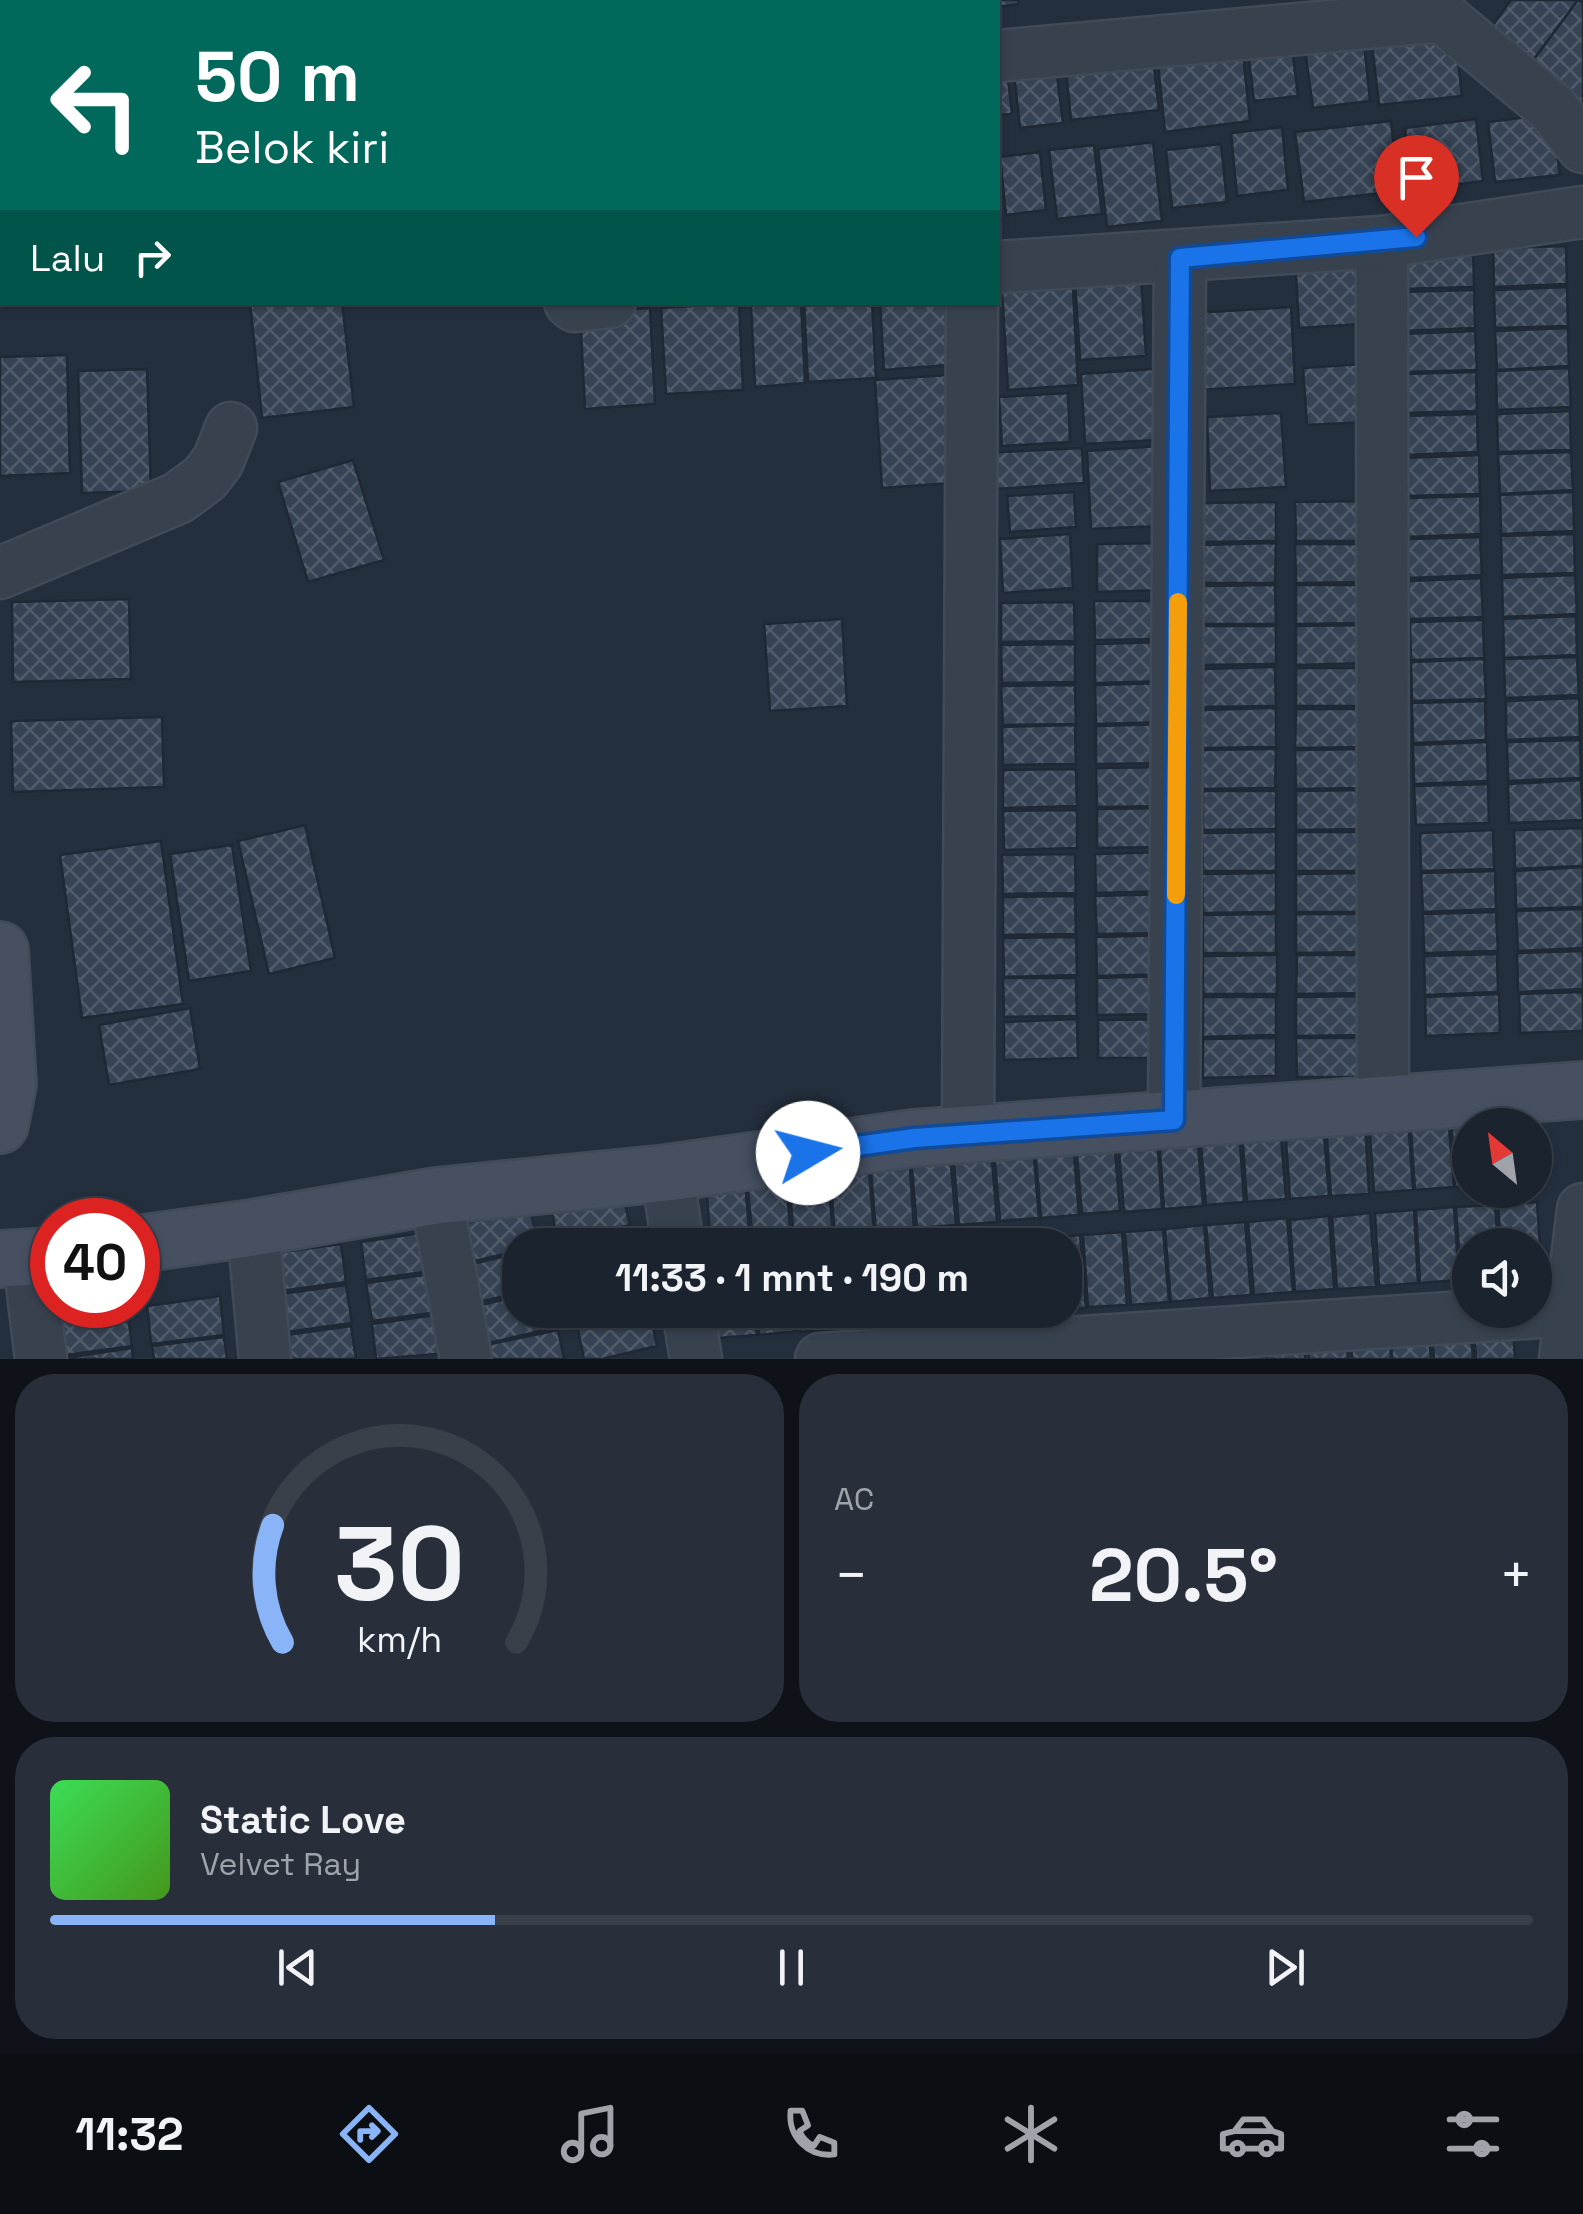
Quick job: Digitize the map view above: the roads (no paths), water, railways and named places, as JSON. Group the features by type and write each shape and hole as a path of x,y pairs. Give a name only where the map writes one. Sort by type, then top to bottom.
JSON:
{"street":[{"path":"1000,56 1432,8 1552,108 1583,147"},
{"path":"1000,267 1382,242 1583,212"},
{"path":"1382,242 1382,1105"},
{"path":"1174,1120 1180,258"},
{"path":"968,1134 972,305"},
{"path":"0,572 178,498 205,478 218,461 231,428"},
{"path":"0,950 8,1084 0,1125"},
{"path":"160,1241 436,1196 667,1172 914,1138 1583,1090"},
{"path":"667,1172 675,1228"},
{"path":"436,1196 466,1359"},
{"path":"1565,1359 1583,1208"},
{"path":"252,1228 265,1359"},
{"path":"27,1258 41,1359"},
{"path":"821,1359 1570,1310"},
{"path":"691,1328 696,1359"}]}
